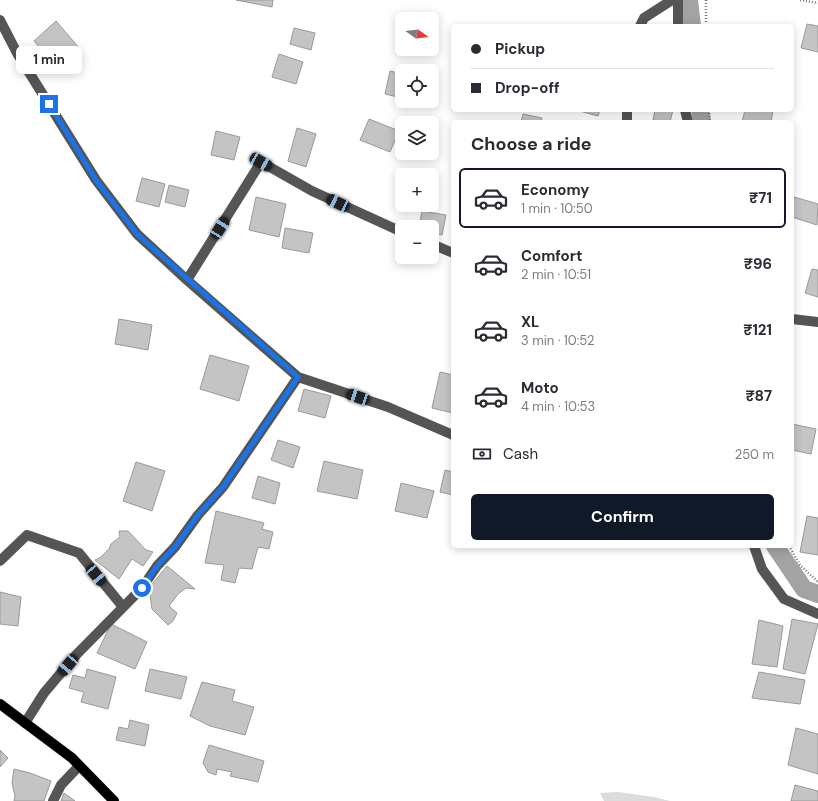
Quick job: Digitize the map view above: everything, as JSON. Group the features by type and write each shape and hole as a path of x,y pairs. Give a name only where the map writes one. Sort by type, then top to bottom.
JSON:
{"main road":[{"path":"0,704 80,766 114,801"}],"street":[{"path":"641,24 644,18 660,6 672,0"},
{"path":"678,0 678,24"},
{"path":"0,20 17,54 96,180 137,234 187,280 298,377 388,407 451,434"},
{"path":"187,280 261,162 312,191 395,229"},
{"path":"439,247 451,252"},
{"path":"794,320 818,322"},
{"path":"25,723 44,693 76,655 142,588 157,566 175,547 198,515 223,487 298,377"},
{"path":"0,561 27,536 79,553 123,607"},
{"path":"755,548 762,569 784,599 818,614"},
{"path":"53,801 61,785 80,766"}],"path":[{"path":"706,0 706,24"},
{"path":"800,0 818,3"},
{"path":"790,548 800,565 818,582"}],"shaded area":[{"path":"618,792 654,797 670,801 604,801 600,793"}],"building":[{"path":"236,0 273,0 272,7"},
{"path":"56,21 80,49 57,68 34,41"},
{"path":"807,24 818,26 818,52 801,48"},
{"path":"294,28 315,33 311,50 290,44"},
{"path":"279,54 303,62 296,84 272,77"},
{"path":"390,71 395,72 395,96 385,94"},
{"path":"583,112 599,112 598,116"},
{"path":"655,112 672,112 670,120 653,120"},
{"path":"744,112 773,112 771,120 742,120"},
{"path":"523,114 542,118 542,120 522,120"},
{"path":"369,119 395,129 395,140 390,152 360,140"},
{"path":"297,128 316,134 306,167 288,161"},
{"path":"216,131 240,137 234,160 211,155"},
{"path":"142,178 165,184 159,207 136,201"},
{"path":"169,185 189,190 185,207 165,202"},
{"path":"256,197 286,204 279,237 249,230"},
{"path":"794,197 818,204 817,225 794,218"},
{"path":"422,212 446,215 442,235 439,234 439,220 420,220"},
{"path":"285,228 313,233 309,253 282,248"},
{"path":"812,269 818,270 818,297 805,293"},
{"path":"119,319 152,325 148,350 115,344"},
{"path":"210,355 249,366 239,401 200,389"},
{"path":"440,372 451,375 451,413 432,408"},
{"path":"304,389 331,396 325,418 298,411"},
{"path":"794,424 816,429 811,454 794,450"},
{"path":"278,440 300,447 293,468 271,460"},
{"path":"324,461 363,470 357,499 317,491"},
{"path":"136,462 165,471 152,511 123,501"},
{"path":"445,470 451,472 451,495 440,492"},
{"path":"258,476 280,483 275,504 252,498"},
{"path":"401,483 434,491 427,518 395,511"},
{"path":"216,511 264,523 262,529 273,532 269,549 258,547 252,569 239,568 235,583 221,580 224,565 205,563"},
{"path":"807,516 818,518 818,555 800,552"},
{"path":"119,531 128,531 146,550 153,552 143,566 132,559 119,579 95,560 101,557 109,549 111,544 120,537"},
{"path":"167,566 195,589 186,588 178,594 169,606 177,613 173,621 168,625 152,609 149,588"},
{"path":"0,592 21,597 18,626 0,624"},
{"path":"792,619 818,624 805,674 783,669"},
{"path":"759,620 783,626 777,667 752,664"},
{"path":"111,624 147,642 135,669 97,653"},
{"path":"87,669 116,677 108,709 81,702 84,692 69,688 73,675 85,678"},
{"path":"150,669 187,677 181,699 145,691"},
{"path":"759,672 805,680 800,704 752,698"},
{"path":"202,682 235,690 232,701 254,707 245,735 210,726 190,716"},
{"path":"130,720 149,725 145,746 116,740 119,727 128,729"},
{"path":"796,728 818,734 818,774 788,765"},
{"path":"209,745 264,761 258,782 230,776 232,772 217,769 216,775 208,772 203,763"},
{"path":"0,750 8,758 0,767"},
{"path":"14,769 51,781 44,801 14,801 15,796 12,783"},
{"path":"795,785 818,791 818,801 791,801"},
{"path":"64,793 75,801 61,801"}],"waterway":[{"path":"689,0 692,24"},
{"path":"700,112 702,120"},
{"path":"776,548 804,589 818,594"}],"route":[{"path":"49,104 96,180 137,234 298,377 223,487 198,515 175,547 157,566 142,588"}]}
